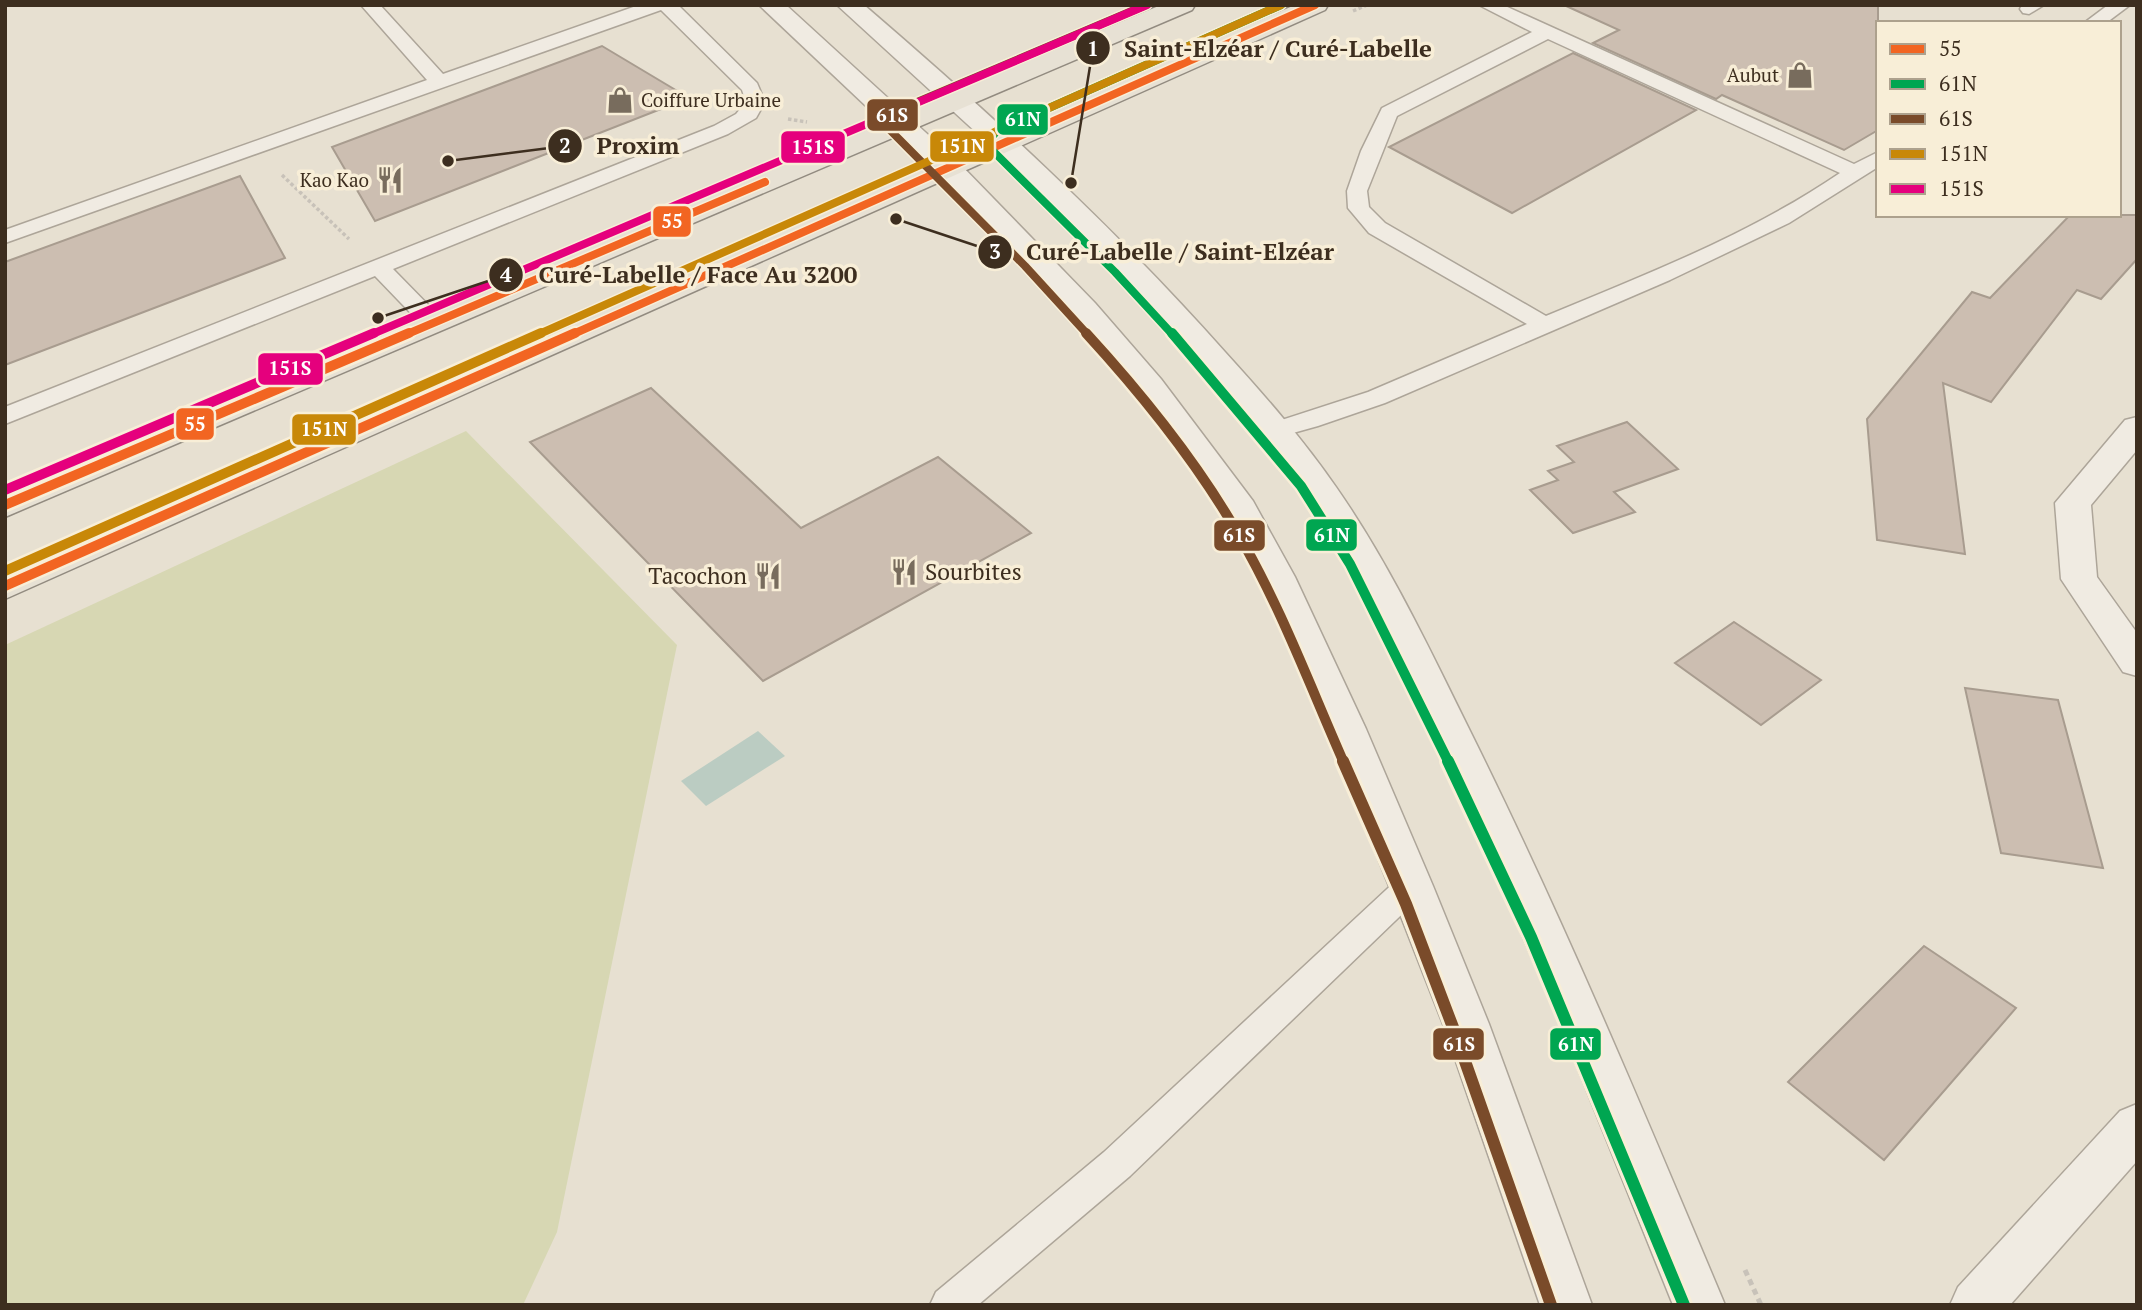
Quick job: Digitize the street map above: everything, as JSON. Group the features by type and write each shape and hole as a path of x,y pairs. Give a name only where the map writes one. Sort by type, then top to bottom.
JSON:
{"main road":[{"path":"5,505 1183,5"},
{"path":"5,586 1315,5"}],"street":[{"path":"771,5 949,169 1098,325 1149,386 1235,501 1277,577 1346,729 1411,886 1466,1024 1566,1305"},
{"path":"849,5 957,100 1170,307 1275,430 1327,500 1362,557 1466,764 1579,1012 1699,1305"},
{"path":"2137,428 2073,503 2078,579 2137,662"},
{"path":"1976,1305 2137,1126"}],"lane":[{"path":"370,5 439,82"},
{"path":"5,237 657,5"},
{"path":"5,416 721,130 750,114 756,94 750,86 667,5"},
{"path":"2096,21 2121,5"},
{"path":"1493,6 1854,172"},
{"path":"1545,325 1377,228 1359,208 1357,191 1389,112 1548,32"},
{"path":"1275,430 1353,407 1780,220 1876,159"},
{"path":"379,267 433,323"},
{"path":"949,1305 1117,1164 1411,886"}],"path":[{"path":"275,168 350,239"},
{"path":"1746,1271 1761,1305"}],"green space":[{"path":"466,431 677,645 557,1232 523,1305 5,1305 5,645"}],"shaded area":[{"path":"758,731 785,756 706,806 681,781"}],"building":[{"name":"Aubut","path":"1564,5 1878,5 1876,131 1844,150 1722,95 1716,99 1593,43 1619,30"},
{"path":"602,46 689,98 375,221 332,147"},
{"path":"1573,53 1696,110 1512,213 1389,147"},
{"path":"240,176 285,258 5,365 5,262"},
{"path":"2137,215 2137,259 2101,299 2077,290 1991,402 1943,383 1965,554 1877,540 1867,419 1972,292 1990,298 2068,217"},
{"path":"651,388 801,528 938,457 1031,533 763,681 530,442"},
{"path":"1627,422 1678,469 1614,492 1635,512 1573,533 1530,490 1558,480 1548,471 1574,462 1557,446"},
{"path":"1734,622 1821,680 1761,725 1675,663"},
{"path":"1965,688 2058,700 2103,868 2001,853"},
{"path":"1924,946 2016,1008 1884,1160 1788,1082"}],"transit line":[{"name":"61S","path":"1146,5 896,111 889,118 888,128 1025,266 1110,359 1188,458 1237,531 1273,601 1406,904 1454,1030 1551,1305"},
{"name":"151S","path":"5,490 1147,5"},
{"name":"61N","path":"1281,5 997,131 991,138 990,148 1115,272 1193,356 1301,486 1350,564 1469,803 1531,937 1684,1305"},
{"name":"151N","path":"5,571 1281,5"},
{"name":"55","path":"5,586 1315,5"},
{"name":"55","path":"5,505 765,182"}],"place":[{"name":"Aubut","path":"1800,75"},
{"name":"Coiffure Urbaine","path":"620,100"},
{"name":"Proxim","path":"448,161"},
{"name":"Kao Kao","path":"390,180"},
{"name":"Saint-Elzéar / Curé-Labelle","path":"1071,183"},
{"name":"Curé-Labelle / Saint-Elzéar","path":"896,219"},
{"name":"Curé-Labelle / Face Au 3200","path":"378,318"},
{"name":"Sourbites","path":"904,572"},
{"name":"Tacochon","path":"768,576"}]}
